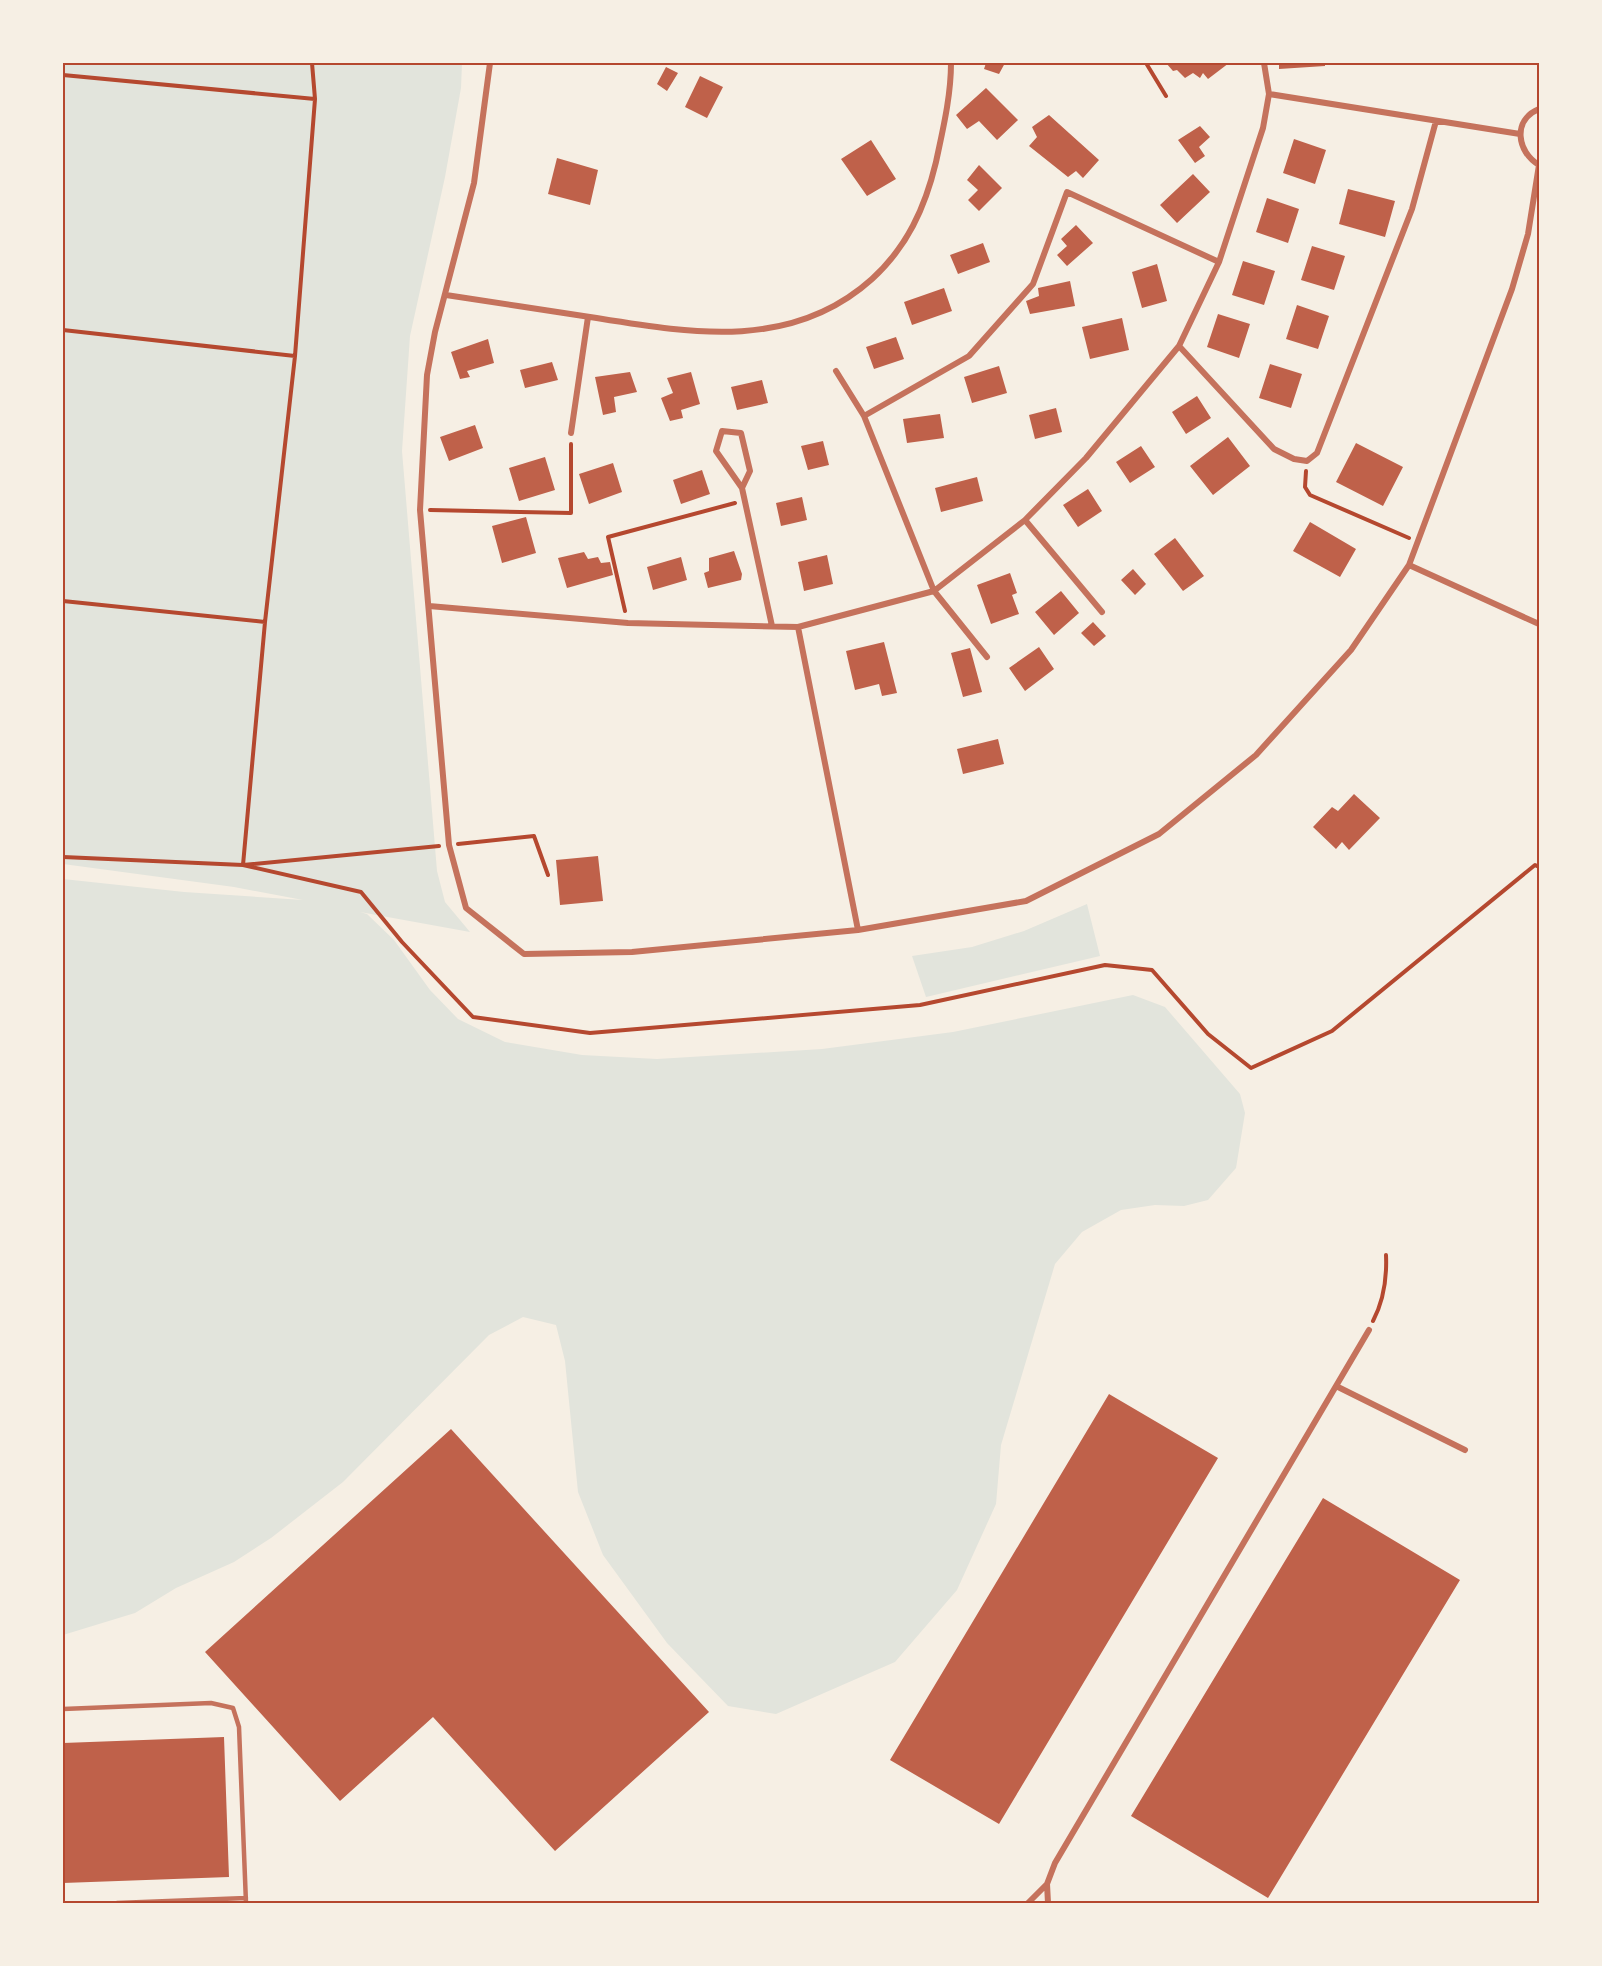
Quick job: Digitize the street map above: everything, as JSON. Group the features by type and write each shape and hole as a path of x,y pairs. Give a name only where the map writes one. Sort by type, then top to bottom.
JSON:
{"street":[{"path":"490,63 474,183 427,375 420,510 449,845 466,908 524,954 632,952 858,930 1026,901 1159,834 1256,755 1351,650 1409,565 1512,289 1528,234 1539,165 1524,152 1520,134 1527,117 1539,109"},
{"path":"446,295 695,331 762,330 796,324 818,315 857,292 887,266 917,220 929,191 943,131 951,63"},
{"path":"429,606 628,624 798,627 934,591 1025,520 1086,458 1179,346 1219,262 1263,128 1269,94 1264,63"},
{"path":"1269,94 1520,134"},
{"path":"1179,346 1274,449 1294,459 1307,461 1317,453 1412,209 1436,121"},
{"path":"864,416 969,356 1033,284 1067,192 1219,262"},
{"path":"571,433 588,317"},
{"path":"836,371 864,416 934,591 987,657"},
{"path":"741,488 750,471 741,434 722,431 716,451 741,488 772,626"},
{"path":"1025,520 1102,612"},
{"path":"1409,565 1539,624"},
{"path":"798,627 858,930"},
{"path":"1048,1903 1047,1884 1054,1863 1369,1330"},
{"path":"1336,1386 1465,1450"},
{"path":"1028,1903 1047,1884"}],"lane":[{"path":"63,1710 211,1703 233,1708 239,1727 246,1900 117,1903"}],"path":[{"path":"243,865 265,622 295,356 315,99 312,63"},
{"path":"1146,63 1166,96"},
{"path":"63,75 315,99"},
{"path":"63,330 295,356"},
{"path":"420,510 571,513 571,433"},
{"path":"1307,461 1305,487 1310,495 1418,542"},
{"path":"628,624 608,537 744,501"},
{"path":"63,601 265,622"},
{"path":"63,857 243,865 534,836 548,875"},
{"path":"243,865 361,892 402,942 473,1017 590,1033 920,1005 1105,965 1152,970 1208,1034 1251,1068 1332,1031 1535,864 1539,867"},
{"path":"1369,1330 1380,1308 1387,1273 1386,1256"}],"shaded area":[{"path":"63,63 462,63 461,88 445,177 410,336 402,451 437,871 445,902 470,932 360,912 367,914 394,940 430,990 458,1019 505,1042 582,1055 657,1059 822,1049 953,1032 1133,995 1165,1007 1240,1094 1245,1113 1236,1168 1208,1200 1184,1206 1155,1205 1121,1210 1082,1232 1055,1264 1001,1445 996,1504 957,1590 895,1662 776,1714 728,1706 667,1643 603,1555 578,1492 565,1361 556,1325 523,1317 489,1335 343,1482 271,1538 234,1562 176,1588 135,1613 63,1635 63,879 184,892 303,900 234,887 63,864"},
{"path":"1087,904 1100,956 926,997 912,956 972,947 1024,931"}],"building":[{"path":"986,63 1005,63 999,74 984,69"},
{"path":"1166,63 1229,63 1208,79 1203,73 1200,78 1193,73 1185,78 1177,70 1173,71"},
{"path":"1279,63 1325,63 1325,66 1279,69"},
{"path":"666,67 678,73 667,91 657,84"},
{"path":"700,76 723,87 707,118 685,107"},
{"path":"986,88 1018,120 997,140 979,121 967,129 956,115"},
{"path":"1049,115 1099,160 1083,178 1076,171 1068,177 1029,146 1037,137 1032,127"},
{"path":"1200,126 1210,137 1199,147 1205,156 1195,163 1178,140"},
{"path":"1294,139 1326,150 1315,184 1283,173"},
{"path":"871,140 896,179 867,196 841,159"},
{"path":"557,158 598,170 590,205 548,194"},
{"path":"979,165 1002,188 979,211 968,200 978,190 967,180"},
{"path":"1193,174 1210,192 1177,223 1160,205"},
{"path":"1348,189 1395,201 1385,237 1339,224"},
{"path":"1267,198 1299,209 1288,243 1256,232"},
{"path":"1076,225 1093,243 1067,266 1057,255 1067,246 1061,239"},
{"path":"983,243 990,262 958,274 950,255"},
{"path":"1312,246 1345,256 1334,290 1301,280"},
{"path":"1243,261 1275,271 1264,305 1232,295"},
{"path":"1157,264 1167,301 1142,308 1132,272"},
{"path":"1070,281 1075,306 1030,314 1026,301 1039,296 1038,288"},
{"path":"944,288 952,311 912,325 904,302"},
{"path":"1297,305 1329,316 1318,349 1286,339"},
{"path":"1218,314 1250,324 1239,358 1207,347"},
{"path":"1122,318 1129,350 1090,359 1082,327"},
{"path":"896,337 904,359 874,369 866,347"},
{"path":"488,339 494,363 467,371 470,377 460,379 451,352"},
{"path":"552,362 558,380 525,388 520,370"},
{"path":"1270,364 1302,374 1291,408 1259,398"},
{"path":"999,366 1007,393 972,403 964,377"},
{"path":"630,372 637,392 614,397 616,412 603,415 595,377"},
{"path":"691,372 700,404 681,410 683,418 670,421 661,398 673,393 667,378"},
{"path":"762,380 768,403 737,410 731,387"},
{"path":"1197,396 1211,418 1186,434 1172,412"},
{"path":"1056,408 1062,432 1035,439 1029,415"},
{"path":"940,414 944,438 907,443 903,419"},
{"path":"475,425 483,448 449,461 440,437"},
{"path":"1228,437 1250,466 1213,495 1190,466"},
{"path":"823,441 829,465 808,470 801,446"},
{"path":"1356,443 1403,467 1383,506 1336,482"},
{"path":"1141,446 1155,467 1130,483 1116,462"},
{"path":"545,457 555,490 519,501 509,468"},
{"path":"613,463 622,492 589,504 579,474"},
{"path":"702,470 710,494 681,504 673,480"},
{"path":"977,477 983,501 941,512 935,488"},
{"path":"1088,489 1102,511 1078,527 1063,505"},
{"path":"802,497 807,520 781,526 776,503"},
{"path":"526,517 536,553 502,563 492,526"},
{"path":"1310,522 1356,549 1340,577 1293,551"},
{"path":"1175,538 1204,576 1183,591 1154,554"},
{"path":"734,551 742,574 741,580 708,588 704,573 709,571 709,558"},
{"path":"584,552 588,559 598,557 601,563 610,562 613,575 567,588 558,558"},
{"path":"827,555 833,584 804,591 798,562"},
{"path":"681,557 687,580 653,590 647,567"},
{"path":"1133,569 1146,584 1135,595 1121,580"},
{"path":"1010,573 1017,593 1012,595 1019,614 991,624 977,585"},
{"path":"1061,591 1079,613 1054,635 1035,612"},
{"path":"1093,622 1106,636 1094,646 1081,633"},
{"path":"884,642 897,693 882,696 879,684 855,690 846,651"},
{"path":"1039,647 1054,669 1025,691 1009,668"},
{"path":"970,648 982,692 963,697 951,653"},
{"path":"998,739 1004,764 963,774 957,749"},
{"path":"1354,794 1380,818 1349,850 1342,842 1336,849 1313,827 1332,807 1338,811"},
{"path":"598,856 603,901 560,905 556,860"},
{"path":"1109,1394 1218,1458 999,1824 890,1760"},
{"path":"451,1429 709,1712 555,1851 433,1717 340,1801 205,1652"},
{"path":"1323,1498 1460,1580 1268,1898 1131,1816"},
{"path":"224,1737 229,1877 63,1883 63,1743"}]}
